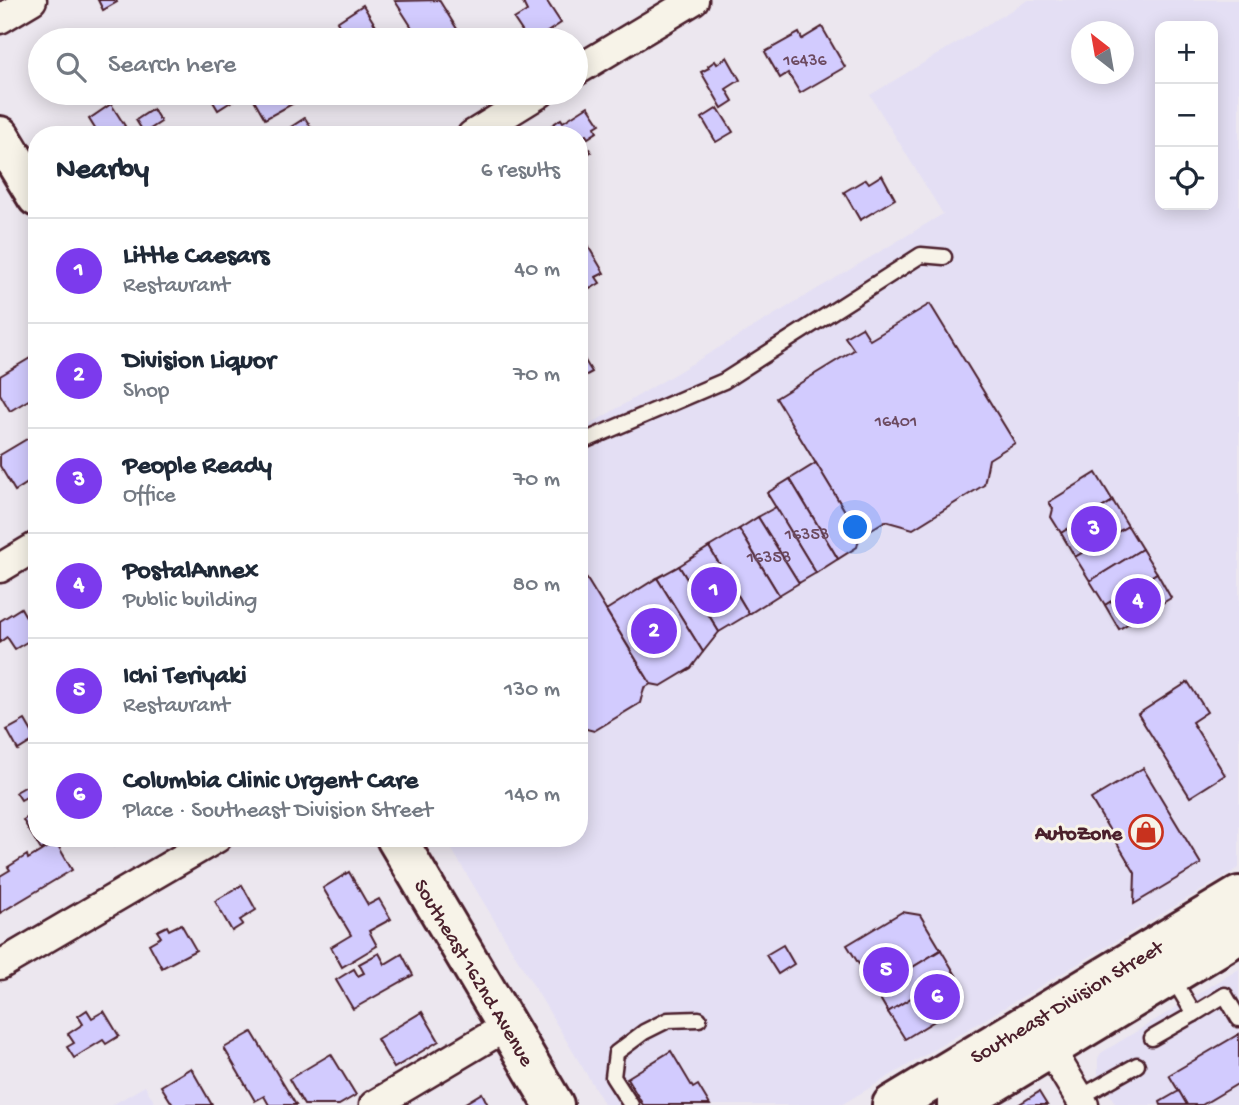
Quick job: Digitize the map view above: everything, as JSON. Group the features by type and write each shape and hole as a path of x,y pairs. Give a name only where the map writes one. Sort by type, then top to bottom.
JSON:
{"main road":[{"path":"0,136 28,182"},
{"name":"Southeast 162nd Avenue","path":"401,847 554,1105"},
{"name":"Southeast Division Street","path":"892,1105 1239,896"},
{"name":"Southeast Division Street","path":"957,1105 1239,934"},
{"path":"1050,1049 1047,1040 1052,1024 1075,996"}],"street":[{"path":"0,19 32,0"},
{"path":"588,64 694,0"},
{"path":"487,126 521,105"},
{"path":"0,568 28,551"},
{"path":"0,965 202,847"},
{"path":"374,1105 508,1026"},
{"path":"1050,1049 1082,1101"}],"lane":[{"path":"588,439 724,381 921,255 944,257"},
{"path":"1171,976 1194,1014"},
{"path":"1152,1038 1225,995 1239,1019"},
{"path":"631,1105 612,1077 616,1053 644,1032 668,1020 699,1019"},
{"path":"1082,1101 1137,1065"}],"shaded area":[{"path":"1028,0 1239,0 1239,868 841,1105 605,1105 450,847 588,847 588,426 943,214 870,95"},
{"path":"1239,969 1239,1105 1116,1105 1098,1074 1098,1058 1101,1053"},
{"path":"145,1086 156,1105 112,1105"}],"building":[{"path":"98,0 116,0 117,2 103,10"},
{"path":"439,0 456,28 412,28 395,1"},
{"path":"528,0 546,0 561,23 553,28 520,28 514,19 527,11 523,3"},
{"path":"363,5 377,28 341,28 337,22"},
{"path":"822,27 845,67 800,93 788,73 780,78 765,52 799,33 802,39"},
{"path":"727,57 740,80 726,89 733,101 722,108 701,72 715,61 717,64"},
{"path":"112,105 125,126 93,126 89,119"},
{"path":"257,105 290,105 265,119"},
{"path":"588,106 600,124 595,127 597,132 588,138 588,126 552,125 561,119 563,122"},
{"path":"718,108 733,132 716,142 702,118"},
{"path":"153,109 161,122 155,126 140,126 136,120"},
{"path":"305,118 310,126 292,126"},
{"path":"882,175 895,199 860,220 844,192 866,179 869,183"},
{"path":"588,246 604,273 596,277 600,283 590,289"},
{"path":"930,304 1015,443 989,459 984,485 913,529 885,521 860,536 776,398 854,350 845,337 862,327 870,340"},
{"path":"28,359 28,400 10,411 0,394 0,376"},
{"path":"28,438 28,483 15,491 0,466 0,455"},
{"path":"816,463 860,536 857,547 838,559 790,479"},
{"path":"1096,473 1113,501 1061,533 1051,517 1053,509 1049,502"},
{"path":"790,479 838,559 816,573 767,493"},
{"path":"1113,501 1128,526 1075,557 1061,533"},
{"path":"776,507 816,573 799,583 758,517"},
{"path":"758,517 799,583 779,595 739,529"},
{"path":"1128,526 1142,549 1090,581 1075,557"},
{"path":"739,529 779,595 749,614 709,547"},
{"path":"709,547 749,614 719,632 679,566"},
{"path":"1142,549 1157,573 1105,605 1090,581"},
{"path":"679,566 719,632 703,652 657,578"},
{"path":"1157,573 1171,598 1119,629 1105,605"},
{"path":"657,578 703,652 691,668 661,686 651,684 606,610"},
{"path":"588,581 651,684 644,688 640,703 594,731 588,729"},
{"path":"21,608 28,620 28,641 15,649 7,637 0,642 0,621"},
{"path":"1188,682 1207,712 1192,722 1225,775 1190,797 1138,714"},
{"path":"25,720 28,725 28,744 18,750 7,730"},
{"name":"AutoZone","path":"1143,768 1201,864 1134,904 1135,873 1091,799"},
{"path":"28,785 28,796 21,800 16,792"},
{"path":"48,847 59,847 72,870 0,913 0,876 10,870 8,867 27,855 28,859"},
{"path":"349,872 368,905 379,899 391,919 369,931 377,946 342,967 331,947 351,935 323,888"},
{"path":"242,885 256,910 240,920 243,924 232,931 215,901"},
{"path":"902,912 920,915 941,950 875,990 847,945"},
{"path":"181,924 196,950 162,968 149,944 161,937 157,931 167,926 169,930"},
{"path":"783,945 794,964 778,974 766,955"},
{"path":"941,950 954,972 888,1012 875,990"},
{"path":"379,953 385,964 402,954 413,975 353,1009 336,980 354,969 358,976 364,973 359,964"},
{"path":"954,972 964,988 959,1006 905,1039 888,1012"},
{"path":"87,1010 92,1018 104,1011 119,1036 106,1044 103,1040 74,1058 67,1047 74,1043 68,1034 83,1024 78,1016"},
{"path":"422,1012 439,1041 394,1068 377,1039"},
{"path":"252,1032 296,1105 269,1105 264,1096 255,1101 224,1048"},
{"path":"1239,1034 1239,1083 1202,1105 1187,1105 1169,1075"},
{"path":"671,1051 693,1088 698,1085 710,1105 643,1105 627,1078"},
{"path":"331,1054 356,1095 339,1105 304,1105 289,1079"},
{"path":"191,1068 212,1105 173,1105 161,1086"},
{"path":"1179,1091 1187,1105 1161,1105 1160,1102"},
{"path":"1039,1092 1047,1105 1018,1105"},
{"path":"482,1093 488,1105 462,1105"}],"place":[{"name":"People Ready","path":"1094,529"},
{"name":"Little Caesars","path":"714,590"},
{"name":"PostalAnnex","path":"1138,601"},
{"name":"Division Liquor","path":"654,631"},
{"name":"AutoZone","path":"1146,832"},
{"name":"Ichi Teriyaki","path":"886,970"},
{"name":"Columbia Clinic Urgent Care","path":"937,997"}]}
